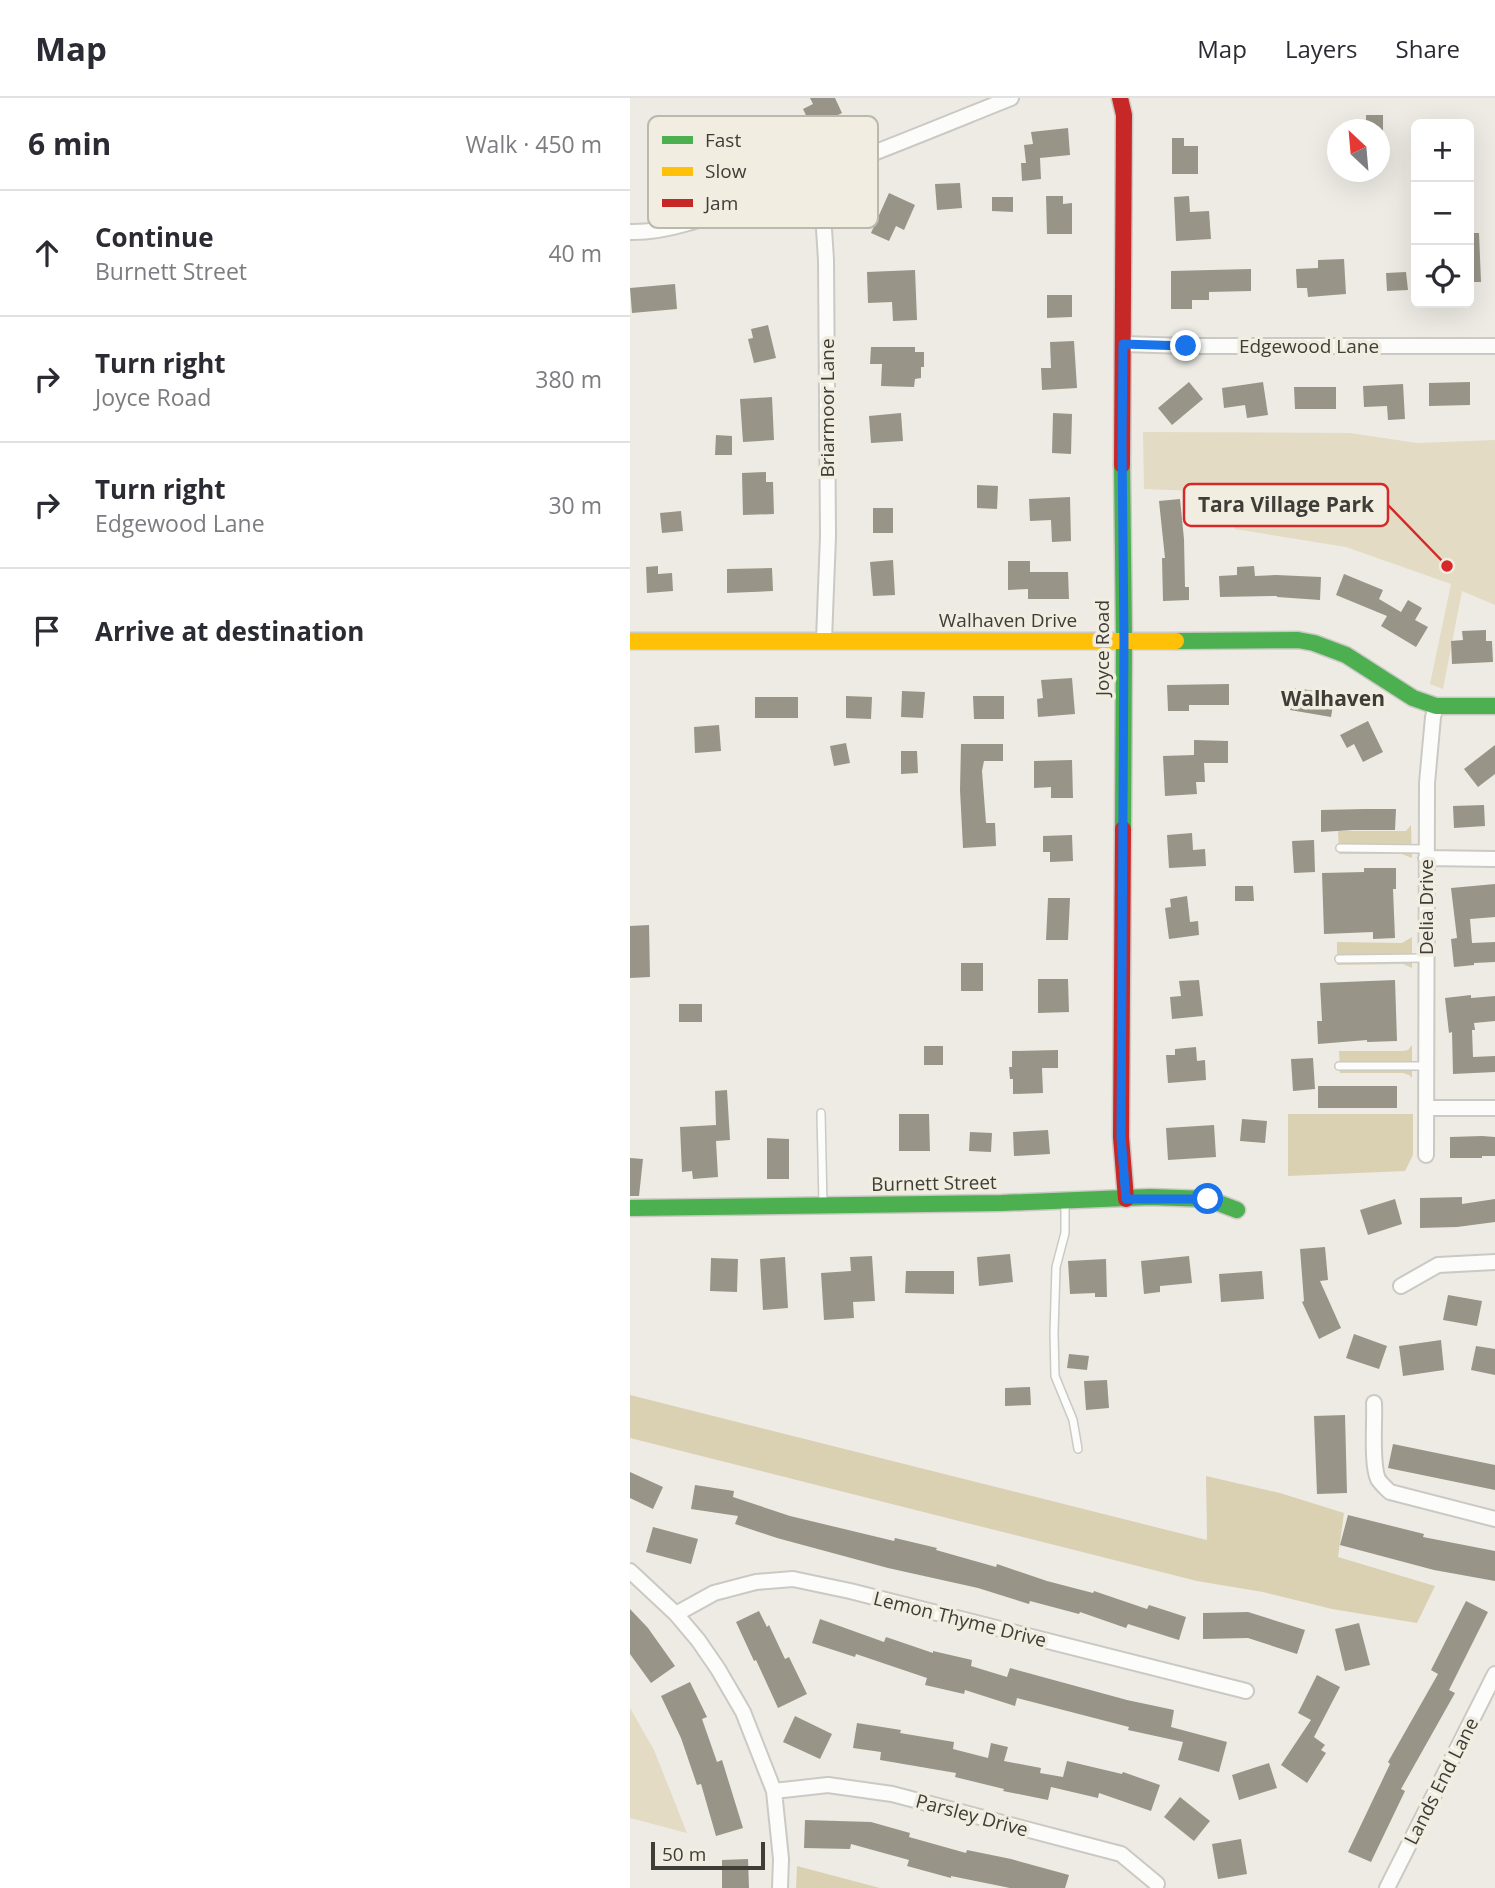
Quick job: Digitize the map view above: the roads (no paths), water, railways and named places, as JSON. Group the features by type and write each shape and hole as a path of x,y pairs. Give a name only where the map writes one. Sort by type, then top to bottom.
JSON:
{"street":[{"path":"878,151 1011,98"},
{"name":"Joyce Road","path":"1120,98 1124,115 1121,1137 1126,1199"},
{"path":"630,232 664,228"},
{"name":"Briarmoor Lane","path":"824,228 828,556 824,640"},
{"name":"Edgewood Lane","path":"1123,344 1495,346"},
{"name":"Walhaven Drive","path":"630,641 1286,639 1314,643 1346,655 1413,698 1436,706 1495,706"},
{"name":"Delia Drive","path":"1426,1155 1427,783 1436,706"},
{"path":"1426,854 1495,859"},
{"path":"1426,1108 1495,1108"},
{"name":"Burnett Street","path":"630,1208 1208,1199 1237,1210"},
{"path":"1401,1286 1438,1265 1495,1262"},
{"path":"1374,1403 1375,1468 1382,1485 1390,1492 1495,1519"},
{"path":"630,1571 677,1614 718,1669 743,1712 774,1791 780,1888"},
{"name":"Lemon Thyme Drive","path":"677,1614 714,1593 757,1582 793,1579 1247,1691"},
{"name":"Lands End Lane","path":"1387,1888 1495,1674"},
{"name":"Parsley Drive","path":"774,1791 828,1785 892,1794 1121,1854 1157,1884"}],"lane":[{"path":"1340,848 1426,854"},
{"path":"1339,959 1426,958"},
{"path":"1339,1066 1426,1066"},
{"path":"821,1113 823,1206"},
{"path":"1065,1201 1065,1233 1056,1267 1055,1376 1073,1420 1078,1449"}],"place":[{"name":"Tara Village Park","path":"1447,566"}],"district":[{"name":"Walhaven","path":"1333,699"}]}
